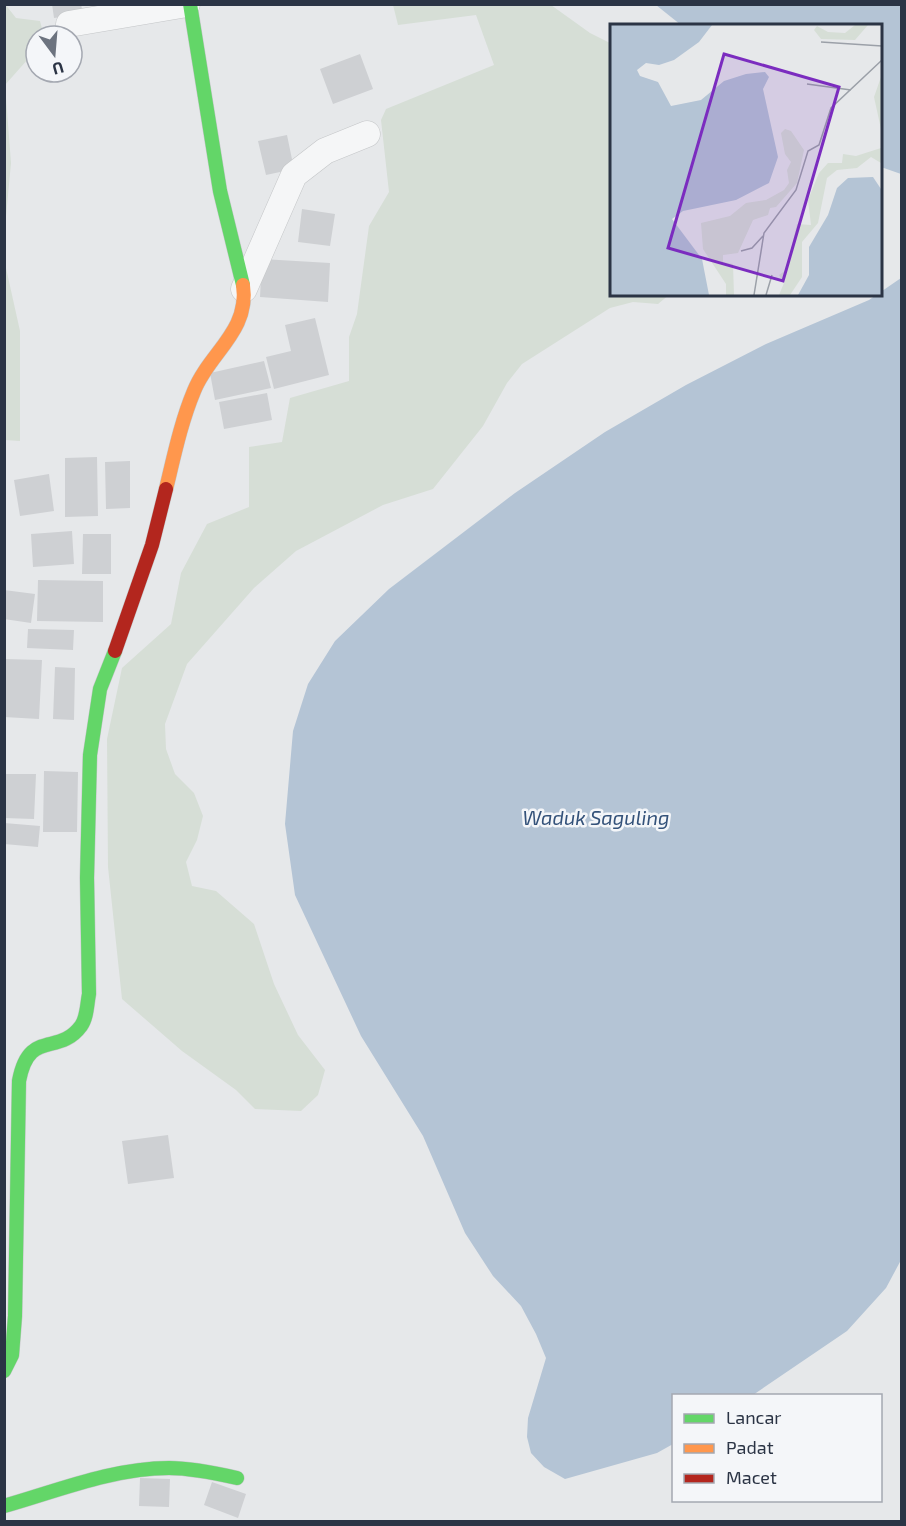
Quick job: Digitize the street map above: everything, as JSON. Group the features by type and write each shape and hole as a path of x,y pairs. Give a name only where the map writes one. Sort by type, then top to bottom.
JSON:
{"street":[{"path":"4,1371 12,1354 15,1316 19,1081 23,1060 33,1049 65,1038 81,1026 89,994 87,878 90,755 100,689 130,614 152,545 186,410 195,387 233,335 243,312 244,289 239,260 220,191 188,4 96,12 69,24"},
{"path":"244,289 294,175 326,151 367,134"},
{"path":"4,1506 129,1473 166,1468 198,1470 237,1478"}],"shaded area":[{"path":"4,5 16,18 40,21 41,24 24,24 24,64 5,85 11,163 5,227"},
{"path":"393,5 551,5 590,33 610,43 610,296 668,296 658,304 633,302 610,308 522,364 507,383 483,426 433,489 383,505 296,551 254,588 187,664 165,724 166,749 175,774 194,793 203,816 197,840 186,862 192,886 216,891 254,924 274,984 298,1035 325,1070 318,1095 301,1111 255,1109 236,1090 182,1051 122,999 108,867 107,739 122,668 171,624 181,573 207,524 249,507 249,447 282,442 290,398 349,381 349,337 357,314 369,226 389,192 381,120 386,109 494,65 476,15 398,25"},
{"path":"4,259 20,331 20,441 5,440"}],"water":[{"path":"656,5 901,5 901,174 882,167 882,24 680,24"},
{"name":"Waduk Saguling","path":"901,278 901,1260 886,1288 847,1331 754,1394 672,1394 672,1445 657,1453 565,1479 544,1467 531,1453 527,1437 528,1418 546,1358 536,1334 521,1306 493,1276 465,1233 423,1136 361,1036 295,895 285,824 293,731 308,684 335,641 389,589 515,493 605,432 686,385 766,344 875,296 882,296 882,291"}],"building":[{"path":"52,4 81,4 83,14 54,18"},
{"path":"360,54 373,89 333,104 320,69"},
{"path":"287,135 294,169 266,175 258,141"},
{"path":"302,209 335,214 330,246 298,242"},
{"path":"262,259 330,263 328,302 260,297"},
{"path":"315,318 329,375 274,389 266,357 291,351 285,325"},
{"path":"264,361 271,388 215,400 210,373"},
{"path":"267,393 272,420 224,429 219,402"},
{"path":"97,457 98,516 65,517 65,458"},
{"path":"130,461 130,508 106,509 105,462"},
{"path":"49,474 54,511 20,516 14,480"},
{"path":"72,531 74,564 33,567 31,534"},
{"path":"83,534 111,534 111,574 82,574"},
{"path":"38,580 103,581 103,622 37,621"},
{"path":"4,590 35,594 31,623 4,619"},
{"path":"28,629 74,630 73,650 27,648"},
{"path":"5,659 42,660 39,719 4,717"},
{"path":"55,667 75,668 74,720 53,719"},
{"path":"44,771 78,772 77,832 43,832"},
{"path":"4,774 36,774 34,819 4,818"},
{"path":"4,823 40,826 38,847 4,844"},
{"path":"168,1135 174,1178 128,1184 122,1141"},
{"path":"140,1478 170,1479 169,1507 139,1506"},
{"path":"212,1482 246,1494 238,1518 204,1505"}],"traffic: fast":[{"path":"190,4 220,191 243,285"},
{"path":"4,1371 12,1355 15,1316 19,1081 30,1054 37,1048 72,1035 81,1026 86,1015 89,994 87,878 90,755 100,689 115,651"},
{"path":"4,1506 85,1481 148,1469 186,1469 237,1478"}],"traffic: slow":[{"path":"166,489 189,403 201,377 235,329 244,301 243,285"}],"traffic: jam":[{"path":"115,651 152,545 166,489"}]}
